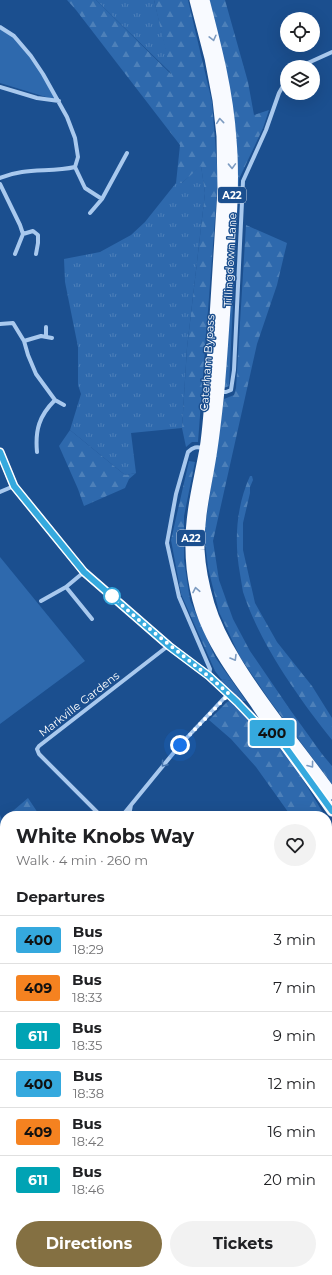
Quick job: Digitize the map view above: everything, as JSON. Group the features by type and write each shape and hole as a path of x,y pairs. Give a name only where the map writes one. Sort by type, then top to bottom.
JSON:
{"highway":[{"name":"Caterham Bypass","path":"195,0 210,58 218,100 222,136 223,190 212,376 205,448 193,513 190,549 192,570 198,599 207,627 234,674 257,706"},
{"name":"Caterham Bypass","path":"204,0 220,63 231,138 232,160 231,221 219,392 211,455 202,503 199,552 209,605 215,623 243,673 270,711"},
{"name":"A22","path":"257,706 332,811"},
{"name":"A22","path":"270,711 332,794"}],"main road":[{"path":"0,452 14,486 84,572 169,646 209,676 254,720 279,738"},
{"path":"237,702 249,706 257,706 270,711"}],"street":[{"path":"0,27 14,36 31,56 43,74 67,117 75,138 78,157 74,167 85,188 102,199"},
{"path":"314,60 332,52"},
{"path":"0,87 37,98 59,102"},
{"name":"Tillingdown Lane","path":"219,392 231,390 234,370 243,181 266,130 280,91"},
{"path":"90,213 102,199 126,153"},
{"path":"0,178 22,172 63,170 74,167"},
{"path":"0,184 20,225 22,234 15,254"},
{"path":"22,234 32,231 38,235 36,254"},
{"path":"0,324 13,323 24,342 36,374 56,400 64,405"},
{"path":"46,327 46,336"},
{"path":"24,342 41,336 52,338"},
{"path":"37,452 36,438 38,426 46,409 56,400"},
{"path":"205,448 195,446 188,452 176,494 167,543 180,597 210,669 209,676"},
{"path":"0,492 14,486"},
{"path":"41,602 66,587 84,572"},
{"path":"66,587 92,619"},
{"name":"Markville Gardens","path":"96,811 39,754 37,749 169,646"},
{"path":"126,811 180,745 229,694"},
{"path":"130,811 131,805"}],"green space":[{"path":"67,0 96,0 171,74 154,0 188,0 212,102 218,179 198,442 192,442 186,447 182,428 187,348 205,193 201,166 182,183 176,183 180,145"},
{"path":"96,0 154,0 172,74"},
{"path":"207,0 225,0 248,82 254,115 269,110 263,128 239,179 229,386 222,389 235,209"},
{"path":"0,27 14,36 31,56 59,101 0,83"},
{"path":"201,165 205,193 187,348 182,428 131,433 136,473 125,475 70,430 81,394 78,385 78,347 65,282 64,259 100,252 131,235 145,222 176,183 182,183"},
{"path":"246,225 287,243 277,285 257,344 213,541 219,580 233,619 250,651 291,711 332,766 332,784 270,701 240,657 219,612 208,568 204,534 224,399 234,395 236,388"},
{"path":"70,430 125,475 136,473 129,479 125,488 84,506 59,446"},
{"path":"189,461 195,462 184,516 184,560 190,600 215,657 232,681 221,679 215,671 181,594 171,540"},
{"path":"250,476 252,476 253,480 250,487 243,523 243,550 255,603 277,642 312,686 332,718 332,740 293,688 281,669 259,631 243,592 238,562 237,537 239,512 245,488"},
{"path":"0,557 85,661 0,724"},
{"path":"222,679 232,681 246,701 241,701 220,682"},
{"path":"232,700 246,717 275,741 294,765 322,811 287,811 256,767 231,739 209,720 227,702"},
{"path":"28,798 37,811 13,811"}],"bus line":[{"name":"400","path":"0,452 14,486 84,572 169,646 209,676 262,727 279,738 332,811"}],"route":[{"path":"112,596 169,646 209,676 229,694 180,745"}]}
